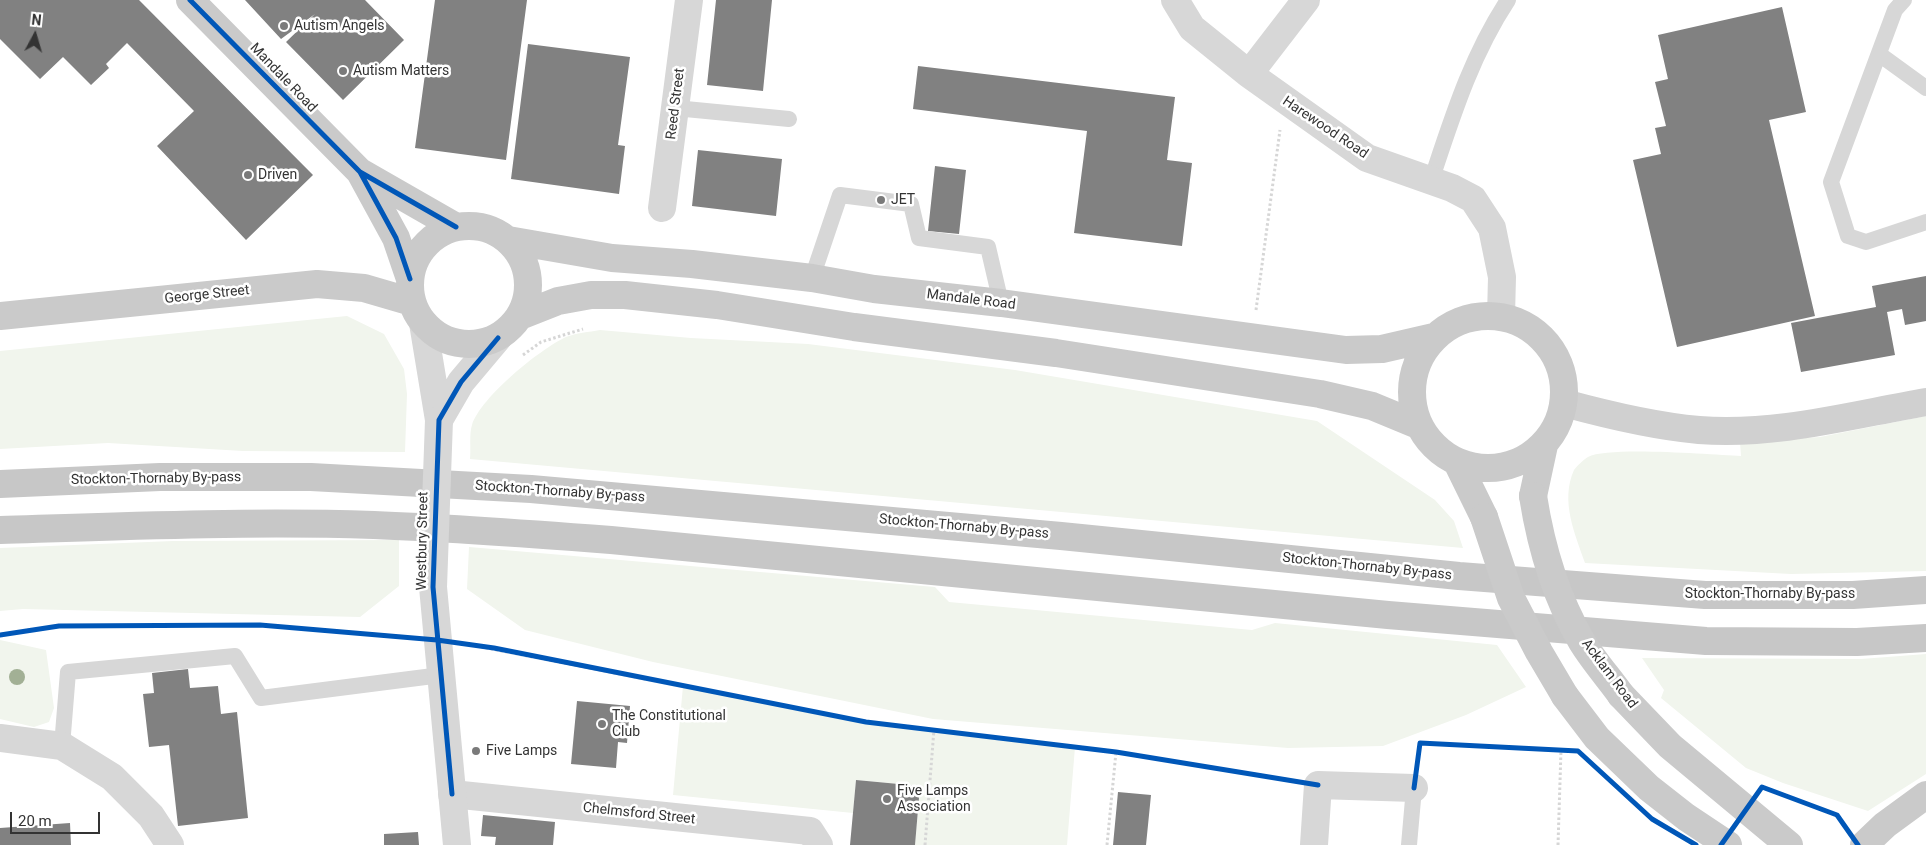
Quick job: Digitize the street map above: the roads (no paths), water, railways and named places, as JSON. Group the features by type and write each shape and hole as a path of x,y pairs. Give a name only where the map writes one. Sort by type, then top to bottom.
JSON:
{"highway":[{"name":"Stockton-Thornaby By-pass","path":"0,484 160,478 311,477 493,487 668,500 1061,536 1458,576 1704,595 1853,595 1926,590"},
{"path":"0,530 181,524 375,525 630,542 1388,615 1706,642 1857,642 1926,638"}],"main road":[{"name":"Mandale Road","path":"190,0 360,172 456,227"},
{"name":"Mandale Road","path":"360,172 396,238 415,301"},
{"name":"Mandale Road","path":"415,301 415,261 425,246 439,234 456,227 475,226 493,230 508,240 519,253 526,268 528,293 520,316 498,338"},
{"name":"Mandale Road","path":"508,240 612,258 692,264 812,278 874,289 1001,303 1346,350 1382,349 1434,337"},
{"name":"George Street","path":"0,316 317,284 364,288 415,301"},
{"name":"Mandale Road","path":"520,316 558,301 591,295 625,295 717,305 854,327 1056,353 1320,394 1372,406 1418,425"},
{"path":"415,301 438,336 458,343 478,344 498,338"},
{"path":"1477,316 1501,316 1524,324 1543,338 1557,357 1564,380 1564,403 1557,426 1544,444 1526,459 1503,467 1480,468 1456,462 1441,453 1428,440 1418,425 1412,402 1412,378 1420,356 1434,337 1454,324 1477,316"},
{"path":"1564,403 1624,419 1700,430 1763,429 1844,419 1926,402"},
{"name":"Acklam Road","path":"1544,444 1533,496 1539,538 1558,594 1582,642 1621,695 1670,746 1789,845"},
{"path":"1456,462 1484,517 1512,598 1538,652 1565,696 1597,738 1649,788 1686,817 1728,845"},
{"path":"1864,845 1885,825 1926,795"}],"street":[{"name":"Reed Street","path":"662,208 689,0"},
{"name":"Harewood Road","path":"1174,0 1192,28 1249,74 1367,158 1452,188 1473,199 1492,228 1502,277 1501,316"},
{"path":"1249,74 1306,0"},
{"name":"Westbury Street","path":"415,301 438,420 433,587 457,845"},
{"name":"Westbury Street","path":"438,420 461,382 498,338"},
{"path":"0,738 62,746 112,777 151,816 170,845"},
{"path":"1314,845 1318,785 1414,788"},
{"name":"Chelmsford Street","path":"452,794 810,831 819,845"}],"lane":[{"path":"1430,181 1469,71 1489,28 1508,0"},
{"path":"1904,0 1896,10 1831,182 1848,236 1866,242 1926,222"},
{"path":"1879,54 1926,88"},
{"path":"675,108 789,119"},
{"path":"812,278 840,195 911,204 919,238 988,247 1001,303"},
{"path":"62,746 68,672 235,656 261,698 441,675"},
{"path":"1410,845 1414,788"}],"place":[{"name":"Autism Angels","path":"284,26"},
{"name":"Autism Matters","path":"343,71"},
{"name":"Driven","path":"248,175"},
{"name":"JET","path":"881,200"},
{"name":"The Constitutional Club","path":"602,724"},
{"name":"Five Lamps","path":"476,751"},
{"name":"Five Lamps Association","path":"887,799"}]}
